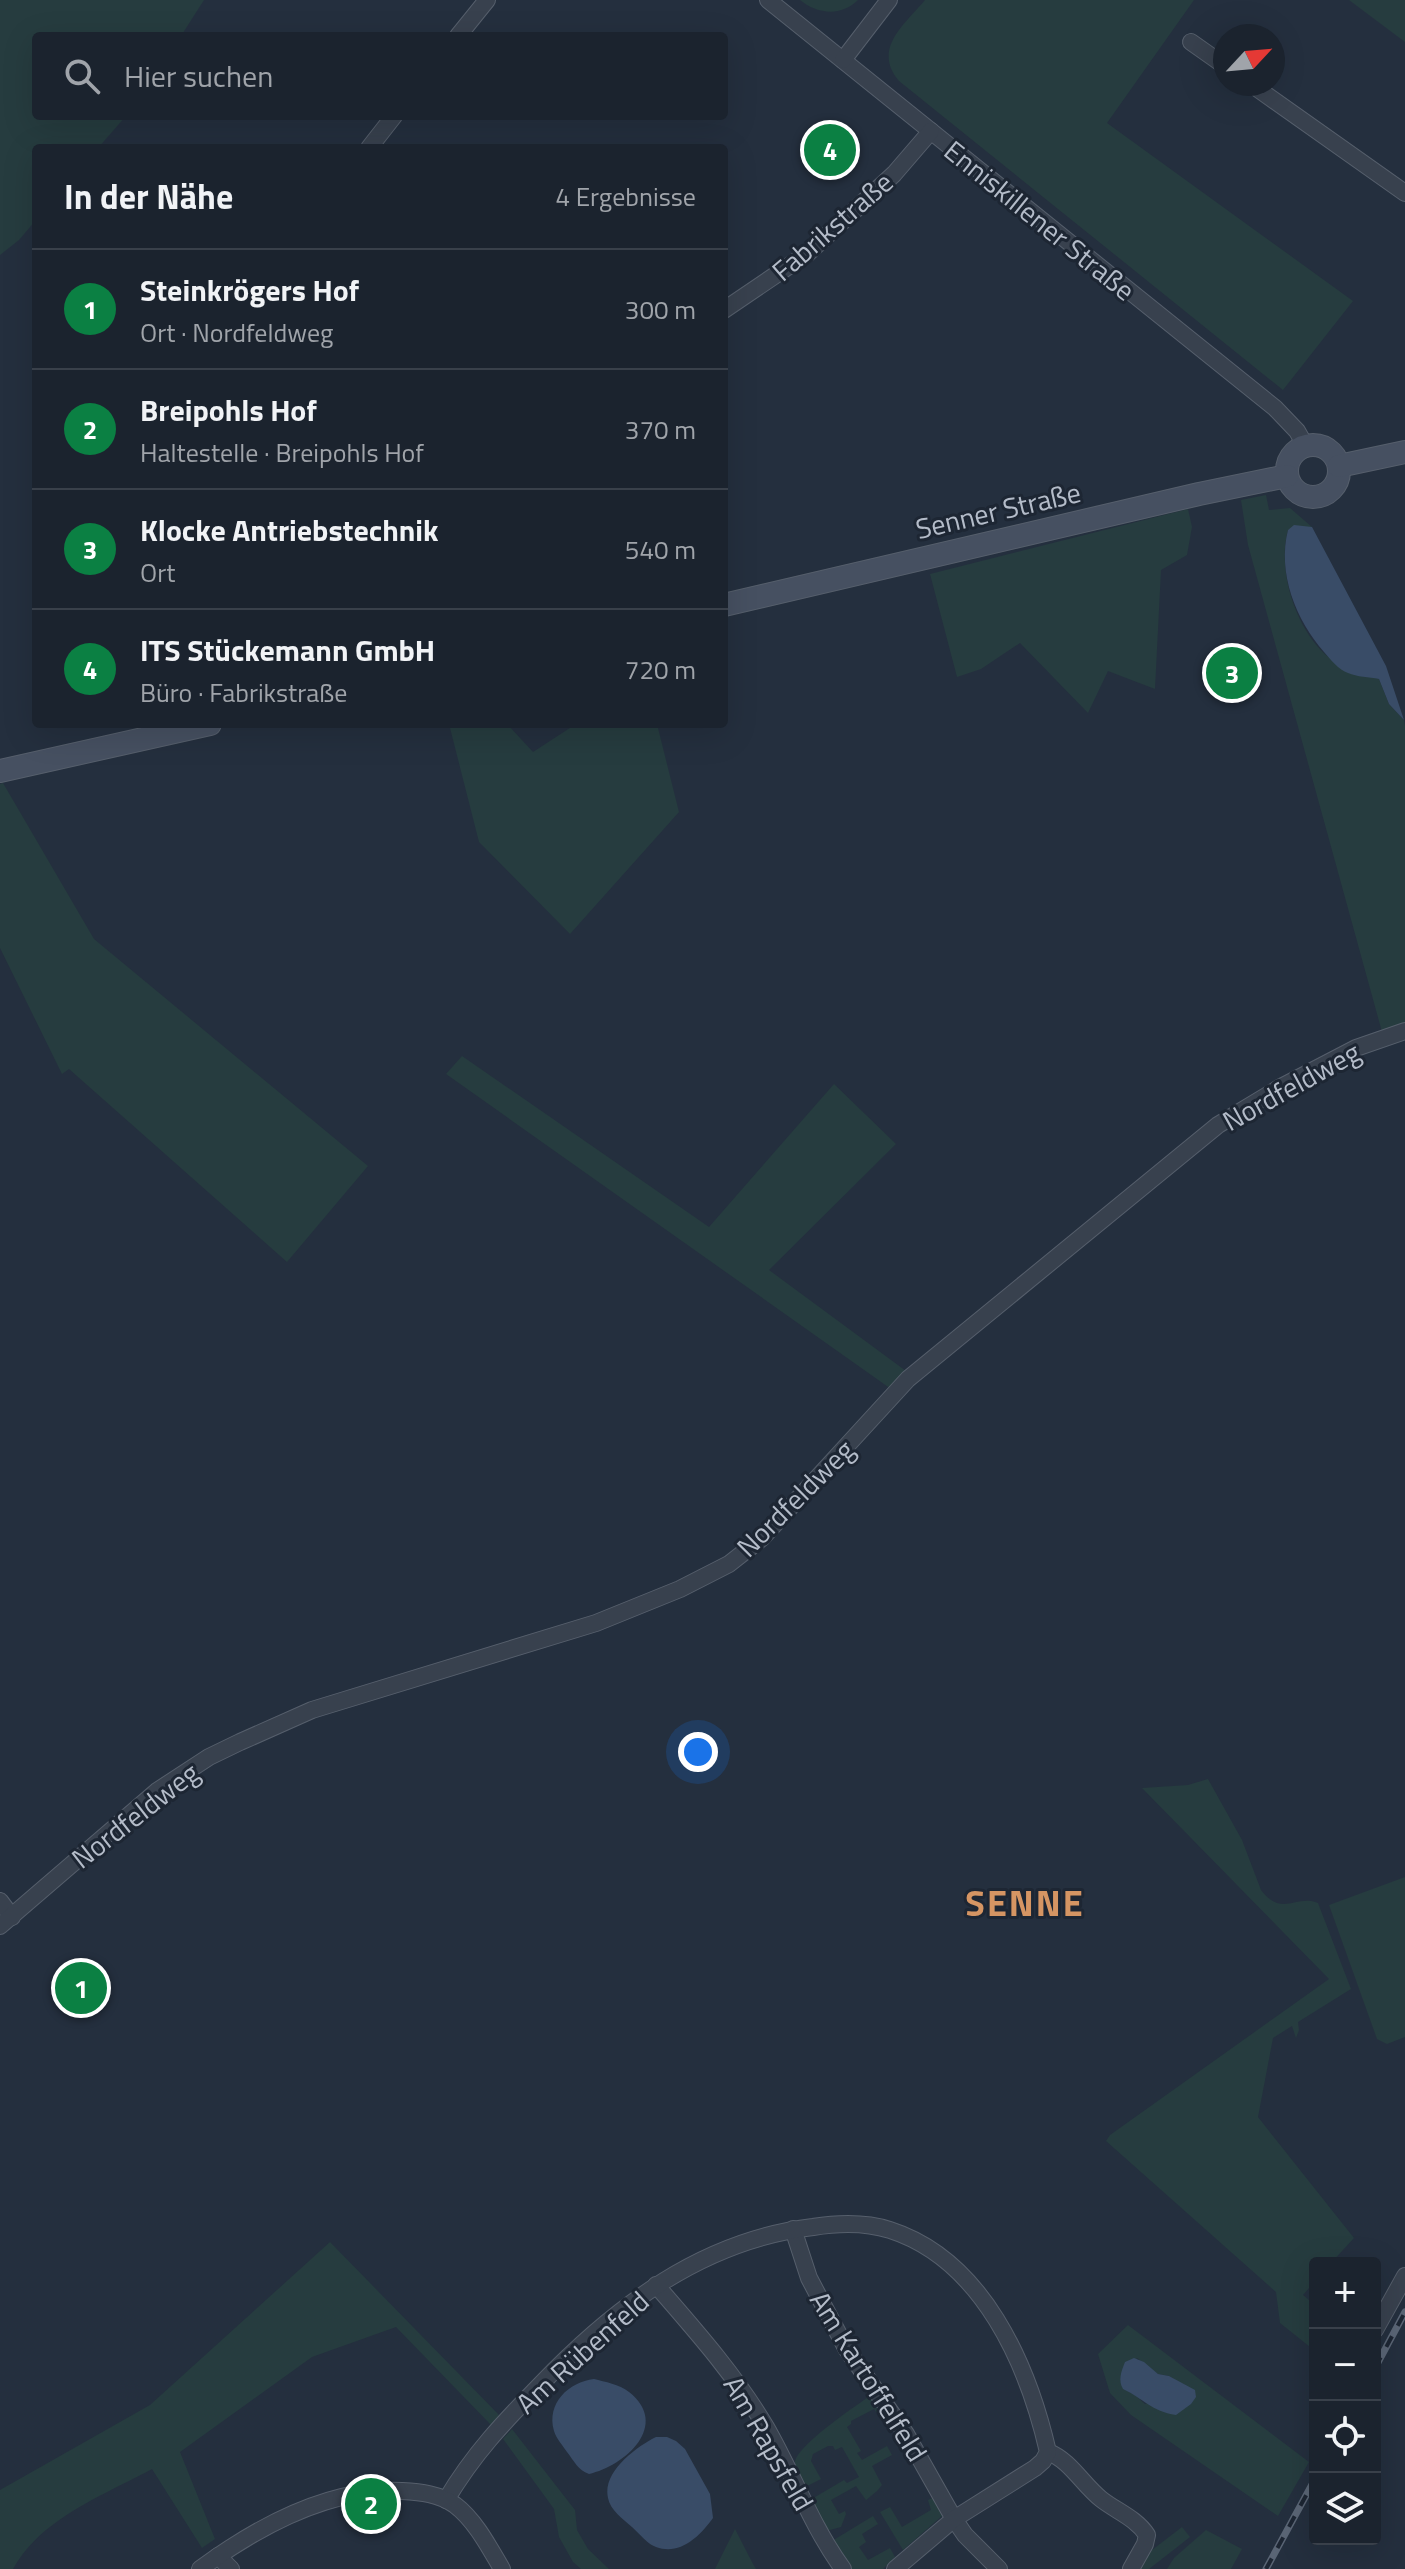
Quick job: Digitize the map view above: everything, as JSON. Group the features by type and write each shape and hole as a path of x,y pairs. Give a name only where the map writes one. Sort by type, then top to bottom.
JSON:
{"street":[{"path":"461,32 487,0"},
{"name":"Enniskillener Straße","path":"768,0 1284,416 1305,445"},
{"path":"843,60 889,0"},
{"path":"1191,42 1213,58"},
{"path":"1268,96 1405,193"},
{"path":"372,144 391,120"},
{"name":"Fabrikstraße","path":"728,307 808,253 894,174 931,131"},
{"path":"1305,445 1325,447 1339,466 1337,481 1321,496 1300,493 1287,476 1290,458 1305,445"},
{"path":"1339,466 1405,452"},
{"name":"Senner Straße","path":"728,604 1287,476"},
{"path":"0,771 192,728"},
{"name":"Nordfeldweg","path":"6,1922 157,1791 209,1757 312,1710 498,1655 619,1615 729,1564 762,1538 908,1379 1218,1125 1281,1087 1356,1048 1405,1031"},
{"path":"0,1901 6,1922"},
{"name":"Am Rübenfeld","path":"446,2500 480,2449 550,2375 616,2315 656,2285 732,2246 793,2229 851,2224 879,2227 934,2251 974,2288 1016,2359 1037,2409 1048,2452"},
{"name":"Am Kartoffelfeld","path":"793,2229 809,2278 846,2348 906,2434 965,2535 999,2569"},
{"path":"1376,2329 1405,2276"},
{"name":"Am Rapsfeld","path":"656,2285 741,2388 772,2439 824,2541 843,2569"},
{"path":"895,2569 954,2519 1035,2468 1048,2452 1059,2457 1101,2499 1141,2526 1147,2535 1145,2544 1131,2569"},
{"path":"200,2569 248,2537 290,2516 358,2493 410,2492 424,2493 456,2506 474,2526 502,2569"},
{"path":"218,2556 231,2569"}],"green space":[{"path":"0,0 204,0 184,32 32,32 32,120 122,120 102,144 32,144 32,225 0,255"},
{"path":"800,0 858,0 844,9 829,12"},
{"path":"925,0 1194,0 1107,123 1353,301 1283,390 899,81 889,58 890,48 900,28"},
{"path":"1349,0 1405,0 1405,42"},
{"path":"1266,495 1269,510 1290,508 1312,527 1288,530 1285,546 1291,598 1306,630 1332,660 1379,679 1389,704 1404,720 1405,1023 1382,1032 1248,545 1241,500"},
{"path":"1188,509 1192,527 1187,555 1161,570 1155,689 1108,671 1088,713 1020,643 981,669 957,677 930,574"},
{"path":"450,728 511,728 533,752 570,728 658,728 679,812 570,934 479,842"},
{"path":"3,783 94,939 368,1166 287,1262 69,1069 62,1074 0,948 0,784"},
{"path":"462,1056 709,1227 834,1084 896,1144 769,1270 906,1371 891,1389 446,1074"},
{"path":"1208,1779 1242,1840 1261,1890 1269,1898 1282,1904 1303,1901 1318,1903 1351,1989 1298,2022 1296,2038 1292,2026 1273,2038 1258,2117 1354,2238 1337,2257 1309,2257 1309,2288 1303,2295 1309,2300 1309,2346 1280,2323 1276,2292 1106,2141 1110,2135 1329,1979 1142,1788 1188,1785"},
{"path":"1405,1877 1405,2037 1387,2044 1377,2039 1329,1905"},
{"path":"330,2242 501,2417 492,2426 396,2327 312,2357 180,2452 215,2539 202,2548 152,2469 56,2522 25,2551 13,2569 0,2569 0,2490 150,2405"},
{"path":"1128,2325 1309,2462 1278,2516 1131,2415 1110,2393 1098,2354","holes":["1137,2358 1158,2374 1169,2376 1187,2387 1145,2404 1123,2389"]},
{"path":"867,2398 873,2399 885,2415 881,2418 874,2409 851,2421 847,2427 861,2451 857,2453 862,2460 887,2446 892,2455 872,2466 882,2485 866,2500 856,2486 831,2500 839,2514 845,2511 846,2514 841,2527 826,2531 810,2500 844,2480 847,2483 859,2477 842,2447 835,2450 833,2446 828,2446 813,2454 811,2461 821,2479 807,2486 803,2485 797,2473 795,2461 816,2436"},
{"path":"512,2429 575,2510 577,2530 588,2549 609,2569 581,2569 573,2562 559,2537 554,2509 503,2439"},
{"path":"934,2497 942,2516 903,2550 880,2512 890,2507 902,2527 931,2510 928,2500"},
{"path":"873,2516 878,2524 862,2534 866,2542 859,2547 868,2560 890,2548 895,2557 883,2569 851,2569 832,2541"},
{"path":"1182,2527 1190,2537 1149,2569 1137,2569 1143,2557"},
{"path":"735,2529 753,2564 756,2569 715,2569"},
{"path":"1206,2530 1242,2549 1231,2569 1167,2569 1174,2558"}],"water":[{"path":"1294,525 1312,527 1386,666 1404,720 1389,704 1379,679 1341,669 1314,639 1297,611 1285,563 1288,530"},
{"path":"1134,2358 1158,2374 1169,2376 1195,2390 1196,2397 1191,2404 1176,2415 1154,2408 1123,2389 1120,2379 1122,2369 1125,2362"},
{"path":"594,2379 629,2392 641,2405 646,2418 644,2430 629,2453 603,2470 589,2474 576,2465 554,2431 552,2421 557,2403 568,2389"},
{"path":"656,2437 667,2437 685,2449 710,2494 713,2518 689,2543 673,2549 649,2543 617,2514 608,2498 610,2479 615,2470 630,2454"}],"railway":[{"path":"1381,2357 1405,2312"},
{"path":"1266,2569 1309,2490"}],"place":[{"name":"ITS Stückemann GmbH","path":"830,150"},
{"name":"Klocke Antriebstechnik","path":"1232,673"},
{"name":"Steinkrögers Hof","path":"81,1988"},
{"name":"Breipohls Hof","path":"371,2504"}],"district":[{"name":"SENNE","path":"1025,1902"}]}
